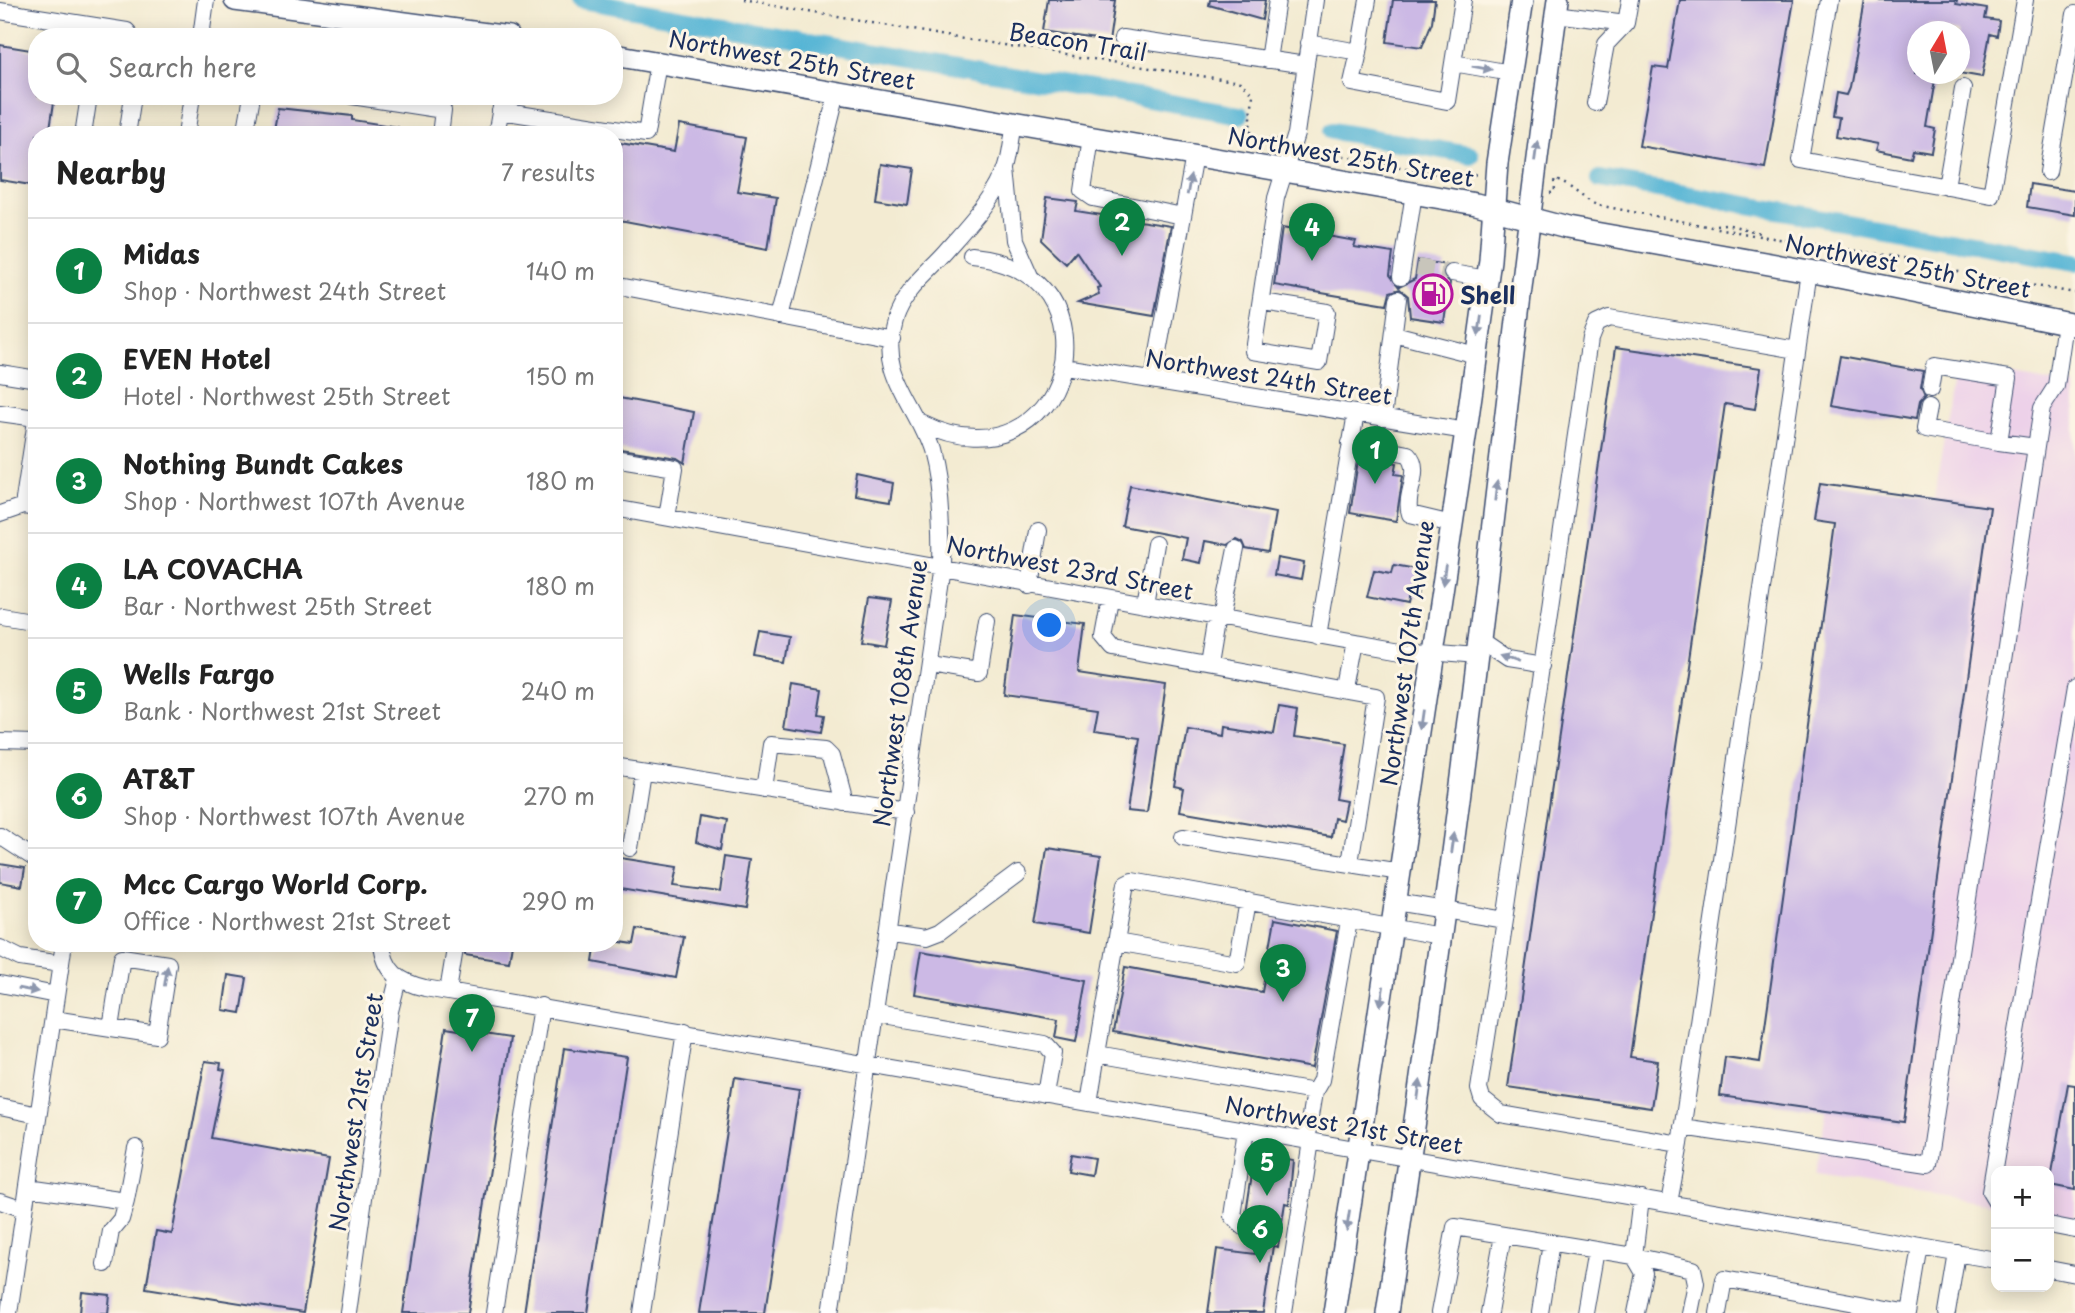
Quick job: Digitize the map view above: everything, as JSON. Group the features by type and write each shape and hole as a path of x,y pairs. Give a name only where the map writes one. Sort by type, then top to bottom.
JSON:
{"main road":[{"path":"235,0 362,27"},
{"name":"Northwest 107th Avenue","path":"1334,1313 1466,431 1487,279 1497,163 1522,0"},
{"path":"1387,1313 1478,649 1528,218 1557,7"},
{"name":"Northwest 25th Street","path":"623,56 1414,193 1528,218 2070,324"}],"street":[{"path":"202,28 206,0"},
{"path":"1268,60 1277,0"},
{"path":"1262,302 1327,313 1319,362 1254,351 1276,198 1296,135 1315,0"},
{"path":"1367,0 1352,83 1447,101 1463,0"},
{"path":"1595,103 1606,44 1626,23 1630,0"},
{"path":"1829,0 1801,160 1991,195 2025,0"},
{"path":"1557,7 1626,23"},
{"path":"0,10 81,28"},
{"path":"2048,172 2073,44 2075,14"},
{"path":"1122,38 1306,65"},
{"path":"1308,43 1359,52"},
{"path":"623,129 646,134 658,62"},
{"path":"1454,63 1511,73"},
{"path":"1946,187 1963,88"},
{"path":"781,317 836,93"},
{"path":"84,126 88,105"},
{"path":"128,126 132,105"},
{"path":"187,126 191,105"},
{"path":"247,126 250,105"},
{"path":"410,105 443,110 441,126"},
{"path":"497,126 501,105"},
{"path":"510,105 609,126"},
{"name":"Northwest 108th Avenue","path":"831,1313 890,931 941,566 936,477 922,424 906,402 895,377 892,338 900,305 974,219 1007,168 1015,124"},
{"path":"1091,137 1083,191 1093,198 1183,216"},
{"path":"1153,380 1194,155"},
{"path":"1007,168 1014,240 1030,276"},
{"path":"1407,270 1414,193"},
{"path":"922,424 960,438 1000,436 1018,428 1041,410 1058,385 1064,366 1066,346 1059,316 1045,289 1012,265 972,257"},
{"path":"1670,1203 1809,271"},
{"path":"1452,273 1487,279"},
{"path":"623,287 892,338"},
{"path":"1384,418 1398,299"},
{"path":"1680,1144 1501,1114 1482,1099 1479,1089 1590,339 1597,324 1609,318 1797,350"},
{"path":"1682,1126 1928,1164 2042,408 2056,386 2070,324"},
{"path":"1394,334 1476,355"},
{"name":"Northwest 24th Street","path":"1064,366 1466,431"},
{"path":"1930,390 1934,366 2009,378 1999,442"},
{"path":"0,373 28,378"},
{"path":"1928,408 1924,429 2036,447"},
{"path":"0,413 28,415"},
{"path":"1318,636 1356,413"},
{"path":"1350,443 1408,454 1415,467 1410,514 1452,524"},
{"path":"623,459 675,468 667,517"},
{"path":"0,514 28,507"},
{"name":"Northwest 23rd Street","path":"623,510 1318,636 1433,652 1478,649"},
{"path":"1029,585 1038,530"},
{"path":"1145,604 1155,544"},
{"path":"1208,665 1236,549"},
{"path":"1110,599 1103,637 1109,647 1374,695 1376,699 1350,863"},
{"path":"2,616 28,620"},
{"path":"928,665 979,673 987,621"},
{"path":"1347,689 1356,642"},
{"path":"1478,649 1507,660 1543,666"},
{"path":"1994,1166 2075,688"},
{"path":"0,743 28,744"},
{"path":"764,790 771,743 826,748 832,754 845,803"},
{"path":"623,768 906,812"},
{"path":"630,848 642,771"},
{"path":"0,836 28,854"},
{"path":"1183,837 1400,872"},
{"path":"890,931 928,936 940,931 1017,873"},
{"path":"1089,1103 1126,884 1132,881 1440,936"},
{"path":"1116,942 1237,963 1248,901"},
{"path":"1396,902 1505,920"},
{"path":"1284,1313 1288,1236 1308,1141 1314,1092 1321,1080 1349,921"},
{"path":"1,949 20,958 61,964"},
{"path":"9,1313 63,952"},
{"path":"384,952 386,961 398,979"},
{"path":"448,991 454,952"},
{"path":"53,1019 111,1028 157,1035 167,964 122,957 111,1028"},
{"name":"Northwest 21st Street","path":"348,1313 390,1011 398,979 448,991 1991,1259"},
{"path":"0,985 56,995"},
{"path":"494,1313 541,1006"},
{"path":"877,1014 1045,1044 1053,1053 1046,1096"},
{"path":"642,1313 685,1031"},
{"path":"1097,1055 1314,1092"},
{"path":"0,1107 38,1115"},
{"path":"1246,1130 1233,1216 1243,1227 1258,1232"},
{"path":"105,1264 111,1231 121,1219 126,1201 136,1148"},
{"path":"28,1187 126,1201"},
{"path":"1636,1313 1644,1273 1634,1256 1641,1198"},
{"path":"0,1201 24,1209"},
{"path":"2054,1226 2075,1230"},
{"path":"1438,1313 1455,1227 1634,1256 1693,1269 1696,1283 1690,1313"},
{"path":"1489,1313 1503,1235"},
{"path":"1540,1313 1551,1242"},
{"path":"1718,1313 1724,1279 1910,1313 1921,1247"},
{"path":"1585,1313 1596,1250"},
{"path":"1947,1313 1957,1253"},
{"path":"2054,1270 2075,1274"}],"path":[{"name":"Beacon Trail","path":"741,0 958,38 1240,82 1251,88 1253,94 1249,126 1253,133 1281,141"},
{"path":"1310,149 1456,178 1471,177 1482,168"},
{"path":"1553,195 1554,180 1562,181 1583,199 1597,205 1714,225 1739,226 1763,234 1917,260 1948,270 2075,293"}],"shaded area":[{"path":"1957,367 2075,386 2075,1218 2054,1214 2054,1166 1991,1166 1991,1204 1815,1175"}],"building":[{"path":"1049,0 1115,0 1109,42 1044,32"},
{"path":"1210,0 1265,0 1262,20 1209,5"},
{"path":"1393,0 1435,0 1432,22 1422,47 1387,42"},
{"path":"1680,0 1794,0 1765,168 1639,146 1653,67 1668,69"},
{"path":"1865,0 1957,0 1956,4 1987,9 1985,19 1999,21 1997,36 1990,34 1982,77 1970,75 1970,21 1907,21 1907,84 1934,84 1927,127 1935,129 1931,152 1913,149 1911,157 1876,150 1878,144 1836,136 1839,118 1832,117 1836,93 1846,95"},
{"path":"0,45 28,50 28,105 54,105 50,126 28,126 28,185 0,180"},
{"path":"278,108 352,116 352,120 391,126 275,126"},
{"path":"679,125 747,137 737,192 776,198 768,248 623,221 623,144 674,152"},
{"path":"880,164 912,169 907,204 875,199"},
{"path":"2030,184 2075,191 2075,215 2027,207"},
{"path":"1047,198 1078,202 1076,211 1171,226 1154,316 1078,303 1099,294 1097,288 1100,287 1076,251 1066,263 1041,239"},
{"path":"1282,228 1356,241 1354,247 1393,253 1390,275 1399,287 1415,279 1418,260 1446,265 1442,276 1450,283 1444,322 1410,317 1408,296 1400,289 1390,292 1387,304 1274,285"},
{"path":"1616,347 1761,368 1755,409 1725,404 1630,1057 1658,1061 1651,1108 1508,1087"},
{"path":"1840,356 1923,371 1920,389 1924,398 1918,405 1915,420 1831,406"},
{"path":"623,399 694,412 685,463 677,458 623,449"},
{"path":"1359,455 1397,463 1395,474 1403,475 1396,521 1350,513"},
{"path":"857,475 894,483 891,501 854,495"},
{"path":"1820,483 1990,507 1904,1122 1720,1096 1725,1057 1760,1062 1835,524 1814,521"},
{"path":"1130,485 1275,513 1268,553 1246,549 1243,542 1237,539 1227,545 1205,541 1201,563 1182,559 1186,538 1122,526"},
{"path":"1277,558 1304,563 1301,580 1274,575"},
{"path":"1394,565 1422,570 1417,597 1408,596 1406,605 1367,597 1374,570 1392,573"},
{"path":"869,598 892,601 884,645 861,641"},
{"path":"1015,615 1085,624 1079,672 1166,685 1147,813 1127,811 1138,736 1094,730 1098,708 1004,695"},
{"path":"760,632 790,637 786,662 755,657"},
{"path":"793,684 822,689 818,714 824,715 821,732 786,726"},
{"path":"1279,705 1298,708 1294,736 1344,744 1335,799 1346,801 1342,820 1334,818 1331,837 1180,811 1184,788 1175,786 1185,727 1220,733 1221,724 1274,732"},
{"path":"700,817 727,822 722,850 696,842"},
{"path":"1047,848 1101,856 1089,933 1035,924"},
{"path":"726,856 752,860 745,910 623,890 623,858 678,867 674,886 721,892"},
{"path":"0,864 25,868 22,886 0,882"},
{"path":"1275,919 1337,931 1312,1068 1113,1032 1125,967 1262,992"},
{"path":"637,929 684,937 676,978 593,962 595,952 623,952 623,942 634,944"},
{"path":"921,951 1087,980 1076,1042 1056,1038 1059,1019 914,994"},
{"path":"465,952 511,952 509,962 465,955"},
{"path":"228,975 247,978 241,1013 223,1010"},
{"path":"446,1028 510,1038 468,1313 403,1313"},
{"path":"564,1048 627,1057 588,1313 524,1313"},
{"path":"205,1061 221,1063 220,1069 225,1070 211,1138 329,1159 303,1313 146,1288 156,1231 172,1234"},
{"path":"735,1079 799,1089 765,1313 699,1313"},
{"path":"2068,1084 2075,1085 2075,1190 2054,1186 2053,1166"},
{"path":"1071,1154 1094,1158 1091,1175 1068,1171"},
{"path":"1255,1154 1293,1160 1289,1204 1285,1203 1278,1247 1273,1246 1263,1313 1208,1313 1217,1249 1255,1254 1257,1242 1268,1235 1266,1226 1260,1222 1261,1217 1246,1214"},
{"path":"82,1292 110,1295 108,1313 80,1313"}],"waterway":[{"path":"581,0 1240,115"},
{"path":"1333,131 1470,155"},
{"path":"1600,179 2075,262"}],"tunnel":[{"path":"1417,267 1452,273"},
{"path":"1258,1232 1280,1235"}],"place":[{"name":"EVEN Hotel","path":"1122,256"},
{"name":"LA COVACHA","path":"1312,261"},
{"name":"Shell","path":"1433,294"},
{"name":"Midas","path":"1375,484"},
{"name":"Nothing Bundt Cakes","path":"1283,1002"},
{"name":"Mcc Cargo World Corp.","path":"472,1052"},
{"name":"Wells Fargo","path":"1267,1196"},
{"name":"AT&T","path":"1260,1263"}]}
